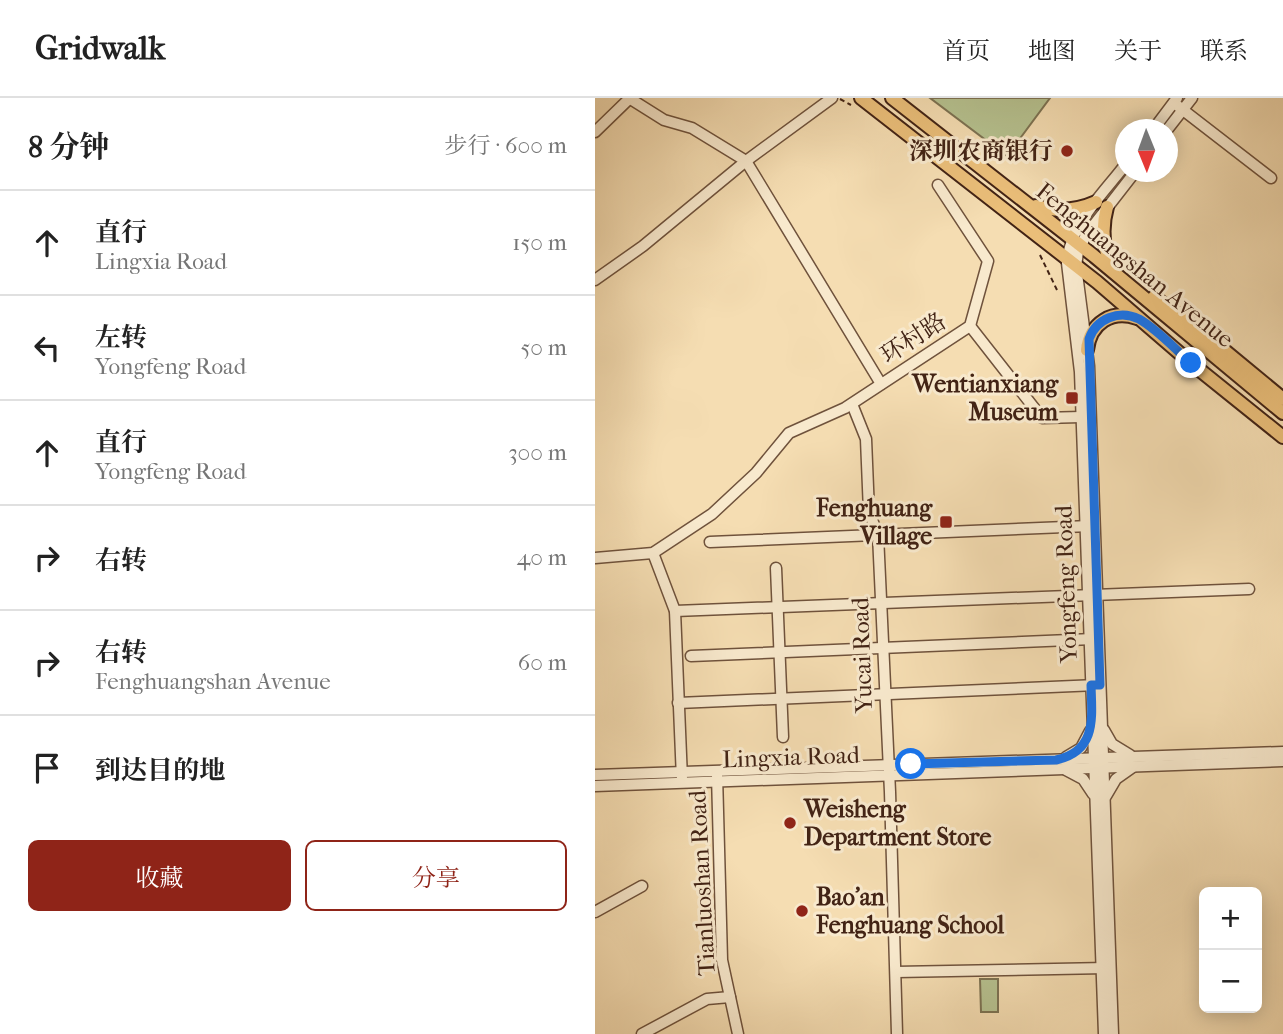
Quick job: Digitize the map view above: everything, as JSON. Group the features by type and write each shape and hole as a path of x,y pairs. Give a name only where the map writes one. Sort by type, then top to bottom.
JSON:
{"main road":[{"name":"Fenghuangshan Avenue","path":"892,98 1117,274 1283,413"},
{"name":"Fenghuangshan Avenue","path":"856,102 1072,263 1283,437"},
{"path":"1026,202 1044,208 1064,210 1102,205 1105,243 1110,262 1117,274"},
{"path":"1128,284 1170,308 1283,399"},
{"path":"1087,350 1092,332 1101,321 1125,315 1140,320"}],"street":[{"path":"595,132 630,98 664,120 692,128 746,160 881,384"},
{"path":"595,280 643,246 746,160 832,98"},
{"path":"1164,119 1178,104 1192,98"},
{"path":"1178,104 1271,178"},
{"path":"1102,205 1115,182"},
{"path":"1072,263 1080,222 1125,182"},
{"name":"环村路","path":"653,553 712,514 755,473 789,433 852,404 970,326 988,261 939,185"},
{"name":"Yongfeng Road","path":"1072,263 1087,350 1092,594 1106,967 1104,1034"},
{"name":"Yongfeng Road","path":"1072,263 1090,526"},
{"path":"970,326 1042,418 1081,417"},
{"name":"Yucai Road","path":"852,404 866,439 869,512 878,535 897,1034"},
{"path":"710,542 1090,526"},
{"path":"595,558 653,553 674,611 681,777"},
{"path":"776,568 783,737"},
{"path":"674,611 1249,589"},
{"path":"691,656 1094,639"},
{"path":"678,702 1095,685"},
{"path":"1097,719 1112,744 1140,761 1114,782 1100,805 1085,781 1057,764 1081,748 1097,719"},
{"name":"Lingxia Road","path":"595,775 717,776 1098,763 1283,752"},
{"name":"Lingxia Road","path":"1140,761 1283,761"},
{"name":"Tianluoshan Road","path":"717,776 722,960 738,1034"},
{"name":"Lingxia Road","path":"595,786 681,777"},
{"path":"595,912 642,886"},
{"path":"895,972 1106,967"},
{"name":"Yongfeng Road","path":"1106,967 1113,1034"},
{"path":"642,1034 706,999 730,997"}],"path":[{"path":"839,98 856,102"},
{"path":"1040,255 1057,290"}],"green space":[{"path":"930,98 1050,98 1007,156"},
{"path":"980,979 998,979 998,1012 981,1012"}],"place":[{"name":"深圳农商银行","path":"1067,151"},
{"name":"Wentianxiang Museum","path":"1072,398"},
{"name":"Fenghuang Village","path":"946,522"},
{"name":"Weisheng Department Store","path":"790,823"},
{"name":"Bao’an Fenghuang School","path":"802,911"}],"route":[{"path":"911,764 1056,760 1081,748 1090,732 1092,720 1091,685 1100,685 1087,350 1089,339 1101,321 1125,315 1140,320 1191,363"}]}
